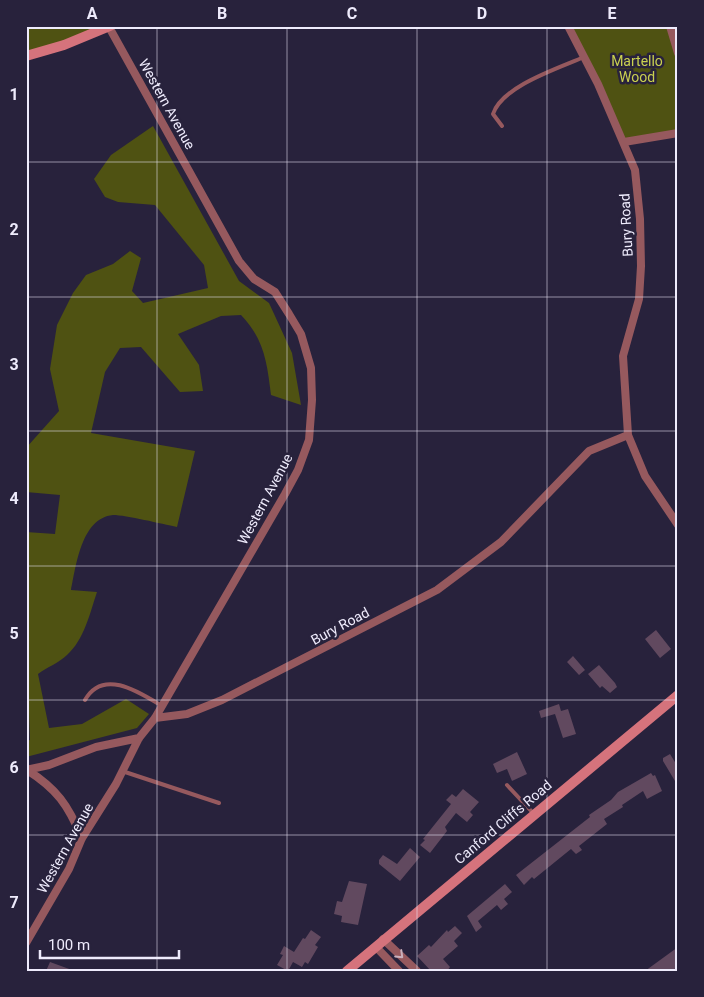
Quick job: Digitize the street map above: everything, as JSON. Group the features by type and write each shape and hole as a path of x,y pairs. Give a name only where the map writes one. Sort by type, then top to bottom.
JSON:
{"street":[{"name":"Bury Road","path":"568,26 624,142 635,170 641,254 639,299 623,356 628,435 645,476 678,525"},
{"path":"670,26 678,53"},
{"path":"26,56 90,31 110,27"},
{"name":"Western Avenue","path":"110,27 239,260 254,279 275,292 301,334 311,368 312,400 309,440 298,470 155,718"},
{"path":"624,142 678,133"},
{"name":"Bury Road","path":"155,718 187,714 222,700 437,590 501,542 588,451 628,435"},
{"name":"Canford Cliffs Road","path":"347,971 678,695"},
{"path":"27,770 49,765 96,748 139,738 155,718"},
{"name":"Western Avenue","path":"26,943 69,869 82,838 122,771 139,738"},
{"path":"27,770 46,782 61,797 72,815 82,838"},
{"path":"384,939 417,971"},
{"path":"376,947 399,971"}],"lane":[{"path":"502,126 493,114 494,108 508,94 522,84 584,57"},
{"path":"85,700 94,688 100,684 108,683 139,692 162,706"},
{"path":"122,771 220,803"},
{"path":"507,785 534,814"}],"green space":[{"path":"26,26 110,26 26,56"},
{"name":"Martello Wood","path":"568,26 670,26 678,57 678,133 624,142"},
{"path":"153,126 239,281 269,303 292,353 301,405 271,395 266,362 260,342 241,315 221,316 178,334 199,365 203,391 180,392 141,347 120,348 105,372 91,433 195,451 177,527 119,515 102,518 94,525 82,545 71,590 97,592 86,626 78,642 67,655 38,674 49,728 82,724 126,699 149,714 137,728 26,757 26,741 30,740 29,713 26,711 26,532 55,534 60,495 26,492 26,448 59,411 50,369 57,325 73,293 86,275 113,264 130,251 141,258 132,291 143,303 208,288 204,265 155,205 118,202 105,197 94,179 111,155"}],"building":[{"path":"656,630 671,649 660,658 645,639"},
{"path":"573,656 585,670 579,675 567,662"},
{"path":"599,665 617,687 610,693 602,686 600,688 588,674"},
{"path":"559,704 561,711 568,709 576,734 563,738 555,714 541,718 539,711"},
{"path":"517,752 527,774 512,781 507,769 497,773 493,764"},
{"path":"670,754 678,767 678,786 663,761 663,758"},
{"path":"651,773 653,776 655,775 662,791 647,799 643,791 622,805 623,807 604,819 607,824 579,846 582,850 576,854 571,849 524,885 516,875 590,817 589,815 611,800 618,792"},
{"path":"463,789 479,802 470,812 473,815 467,822 456,813 445,827 447,831 430,853 420,845 425,840 423,839 451,804 446,800 452,794 456,797"},
{"path":"410,848 420,857 400,881 379,864 379,860 383,855 397,864"},
{"path":"349,881 367,884 358,925 341,922 342,916 334,914 337,901 342,902"},
{"path":"505,884 512,892 504,899 508,904 501,910 497,905 478,921 482,927 476,932 467,916"},
{"path":"455,926 462,933 454,941 458,946 443,959 450,967 447,971 431,971 417,956 429,945 431,947 447,930 448,932"},
{"path":"311,930 321,937 315,945 318,947 308,964 305,962 302,967 293,962 288,971 277,965 283,955 280,954 284,946 294,952"},
{"path":"678,947 678,966 672,971 645,971"},
{"path":"50,962 72,970 72,971 46,971"}]}
